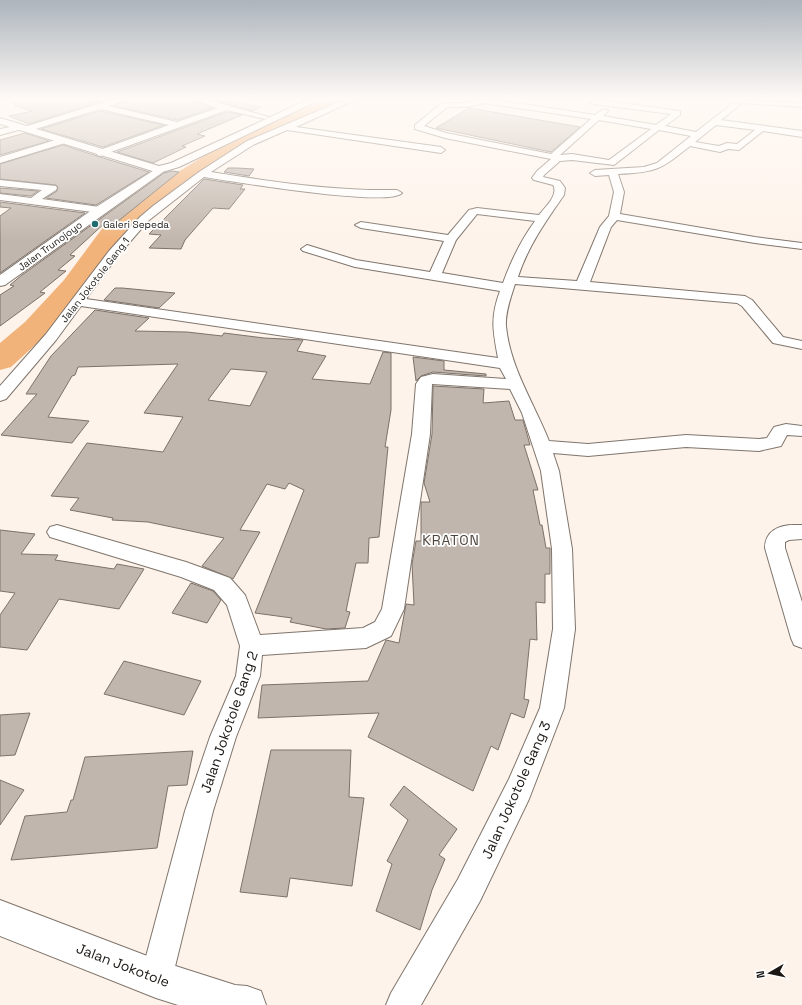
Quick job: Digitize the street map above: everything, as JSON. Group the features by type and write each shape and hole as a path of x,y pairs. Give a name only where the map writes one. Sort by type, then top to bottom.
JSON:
{"main road":[{"path":"81,147 159,170 175,165 214,147"},
{"path":"159,170 167,162 200,147"},
{"name":"Jalan Trunojoyo","path":"0,282 100,210 159,170"},
{"name":"Jalan Jokotole","path":"0,918 147,974 156,980 239,1005"}],"street":[{"path":"0,160 43,147"},
{"path":"100,153 117,147"},
{"name":"Jalan Jokotole Gang 1","path":"0,396 51,338 113,254 144,219 202,174 245,147"},
{"path":"419,147 441,150"},
{"path":"496,147 554,160 572,157 611,163 633,147"},
{"path":"554,160 567,147"},
{"path":"589,172 613,173 652,169 660,165 683,147"},
{"path":"709,147 720,149 725,147"},
{"path":"554,160 563,168"},
{"name":"Jalan Jokotole Gang 3","path":"403,1005 469,890 519,789 552,708 564,629 562,549 550,471 543,447 511,374 499,325 502,304 516,263 541,218 559,195 560,191 557,183 538,178 540,173 554,160"},
{"path":"582,285 606,227 614,216 619,192 613,173"},
{"path":"202,174 321,192 361,194 397,193"},
{"path":"0,182 52,188 33,201"},
{"path":"2,199 33,201 100,210"},
{"path":"434,277 451,239 473,212 477,211 541,218"},
{"path":"614,216 755,240 802,246"},
{"path":"361,225 451,239"},
{"path":"307,249 355,263 434,277 509,284 582,285 740,299 747,302 778,340 802,345"},
{"path":"78,302 511,374"},
{"name":"Jalan Jokotole Gang 2","path":"156,980 199,811 223,737 248,676 252,646 366,638 383,629 394,609 421,434 424,384 426,380 433,379 492,384 511,374"},
{"path":"543,447 556,446 588,450 686,441 759,445 775,442 776,434 779,431 802,431"},
{"path":"58,532 186,570 222,584 237,601 252,646"},
{"path":"802,532 788,532 779,535 775,540 775,548 802,638"}],"building":[{"path":"0,147 28,147 0,155"},
{"path":"57,147 69,147 149,172 96,205 46,198 57,191 58,187 56,185 0,179 0,164"},
{"path":"131,147 186,147 153,163 117,152"},
{"path":"527,147 557,147 551,152"},
{"path":"228,168 254,169 249,176 224,172"},
{"path":"172,171 179,172 117,222 107,221 70,255 75,256 58,270 66,271 40,292 45,293 0,326 0,295 14,286 10,285 164,173"},
{"path":"204,179 243,185 240,189 245,189 229,209 213,208 185,240 181,249 149,248 161,235 149,234"},
{"path":"0,188 38,191 31,196 0,193"},
{"path":"0,202 85,213 0,273 0,216 11,208 0,207"},
{"path":"115,288 175,293 159,308 104,300"},
{"path":"95,310 149,318 135,331 187,332 222,336 224,333 264,338 303,340 297,351 326,356 312,379 370,384 383,352 391,353 391,410 385,447 388,447 379,537 369,538 368,563 356,563 346,611 350,612 345,628 326,629 290,622 292,618 255,613 304,490 289,483 285,489 267,484 240,530 260,532 233,579 202,566 224,538 148,522 112,520 113,518 70,510 79,498 51,496 87,443 163,452 183,417 144,413 178,364 78,367 75,375 72,376 48,417 89,421 72,443 1,435 37,394 26,394 51,356","holes":["231,369 267,372 250,406 208,400"]},
{"path":"413,357 444,361 444,370 486,374 486,376 433,372 421,376 416,381"},
{"path":"433,386 484,389 483,403 509,401 515,420 523,420 530,445 524,445 538,490 533,490 540,525 542,525 546,548 550,548 550,574 545,574 545,603 536,602 537,640 530,639 524,699 529,700 524,718 511,713 498,750 491,746 473,791 368,737 379,713 258,718 262,685 368,681 386,640 399,643 406,604 414,605 412,564 416,541 421,541 421,502 430,502 424,483 432,434"},
{"path":"0,530 35,534 21,554 58,555 55,560 114,569 117,564 144,569 119,609 59,599 27,650 0,647 0,615 15,593 0,591"},
{"path":"191,583 213,591 221,600 207,623 172,613"},
{"path":"124,661 201,681 184,715 104,694"},
{"path":"30,713 15,755 0,756 0,715"},
{"path":"271,750 351,750 349,797 364,798 352,886 290,878 287,897 240,892"},
{"path":"193,751 187,785 168,786 157,848 11,860 25,816 67,812 71,800 73,800 85,757"},
{"path":"0,780 24,790 0,825"},
{"path":"404,786 457,829 439,855 445,859 432,890 420,930 376,911 392,864 387,861 408,820 390,805"}],"waterway":[{"path":"0,360 36,328 74,286 113,231 131,214 160,193 233,147"}],"place":[{"name":"Galeri Sepeda","path":"95,224"}],"district":[{"name":"KRATON","path":"451,540"}]}
